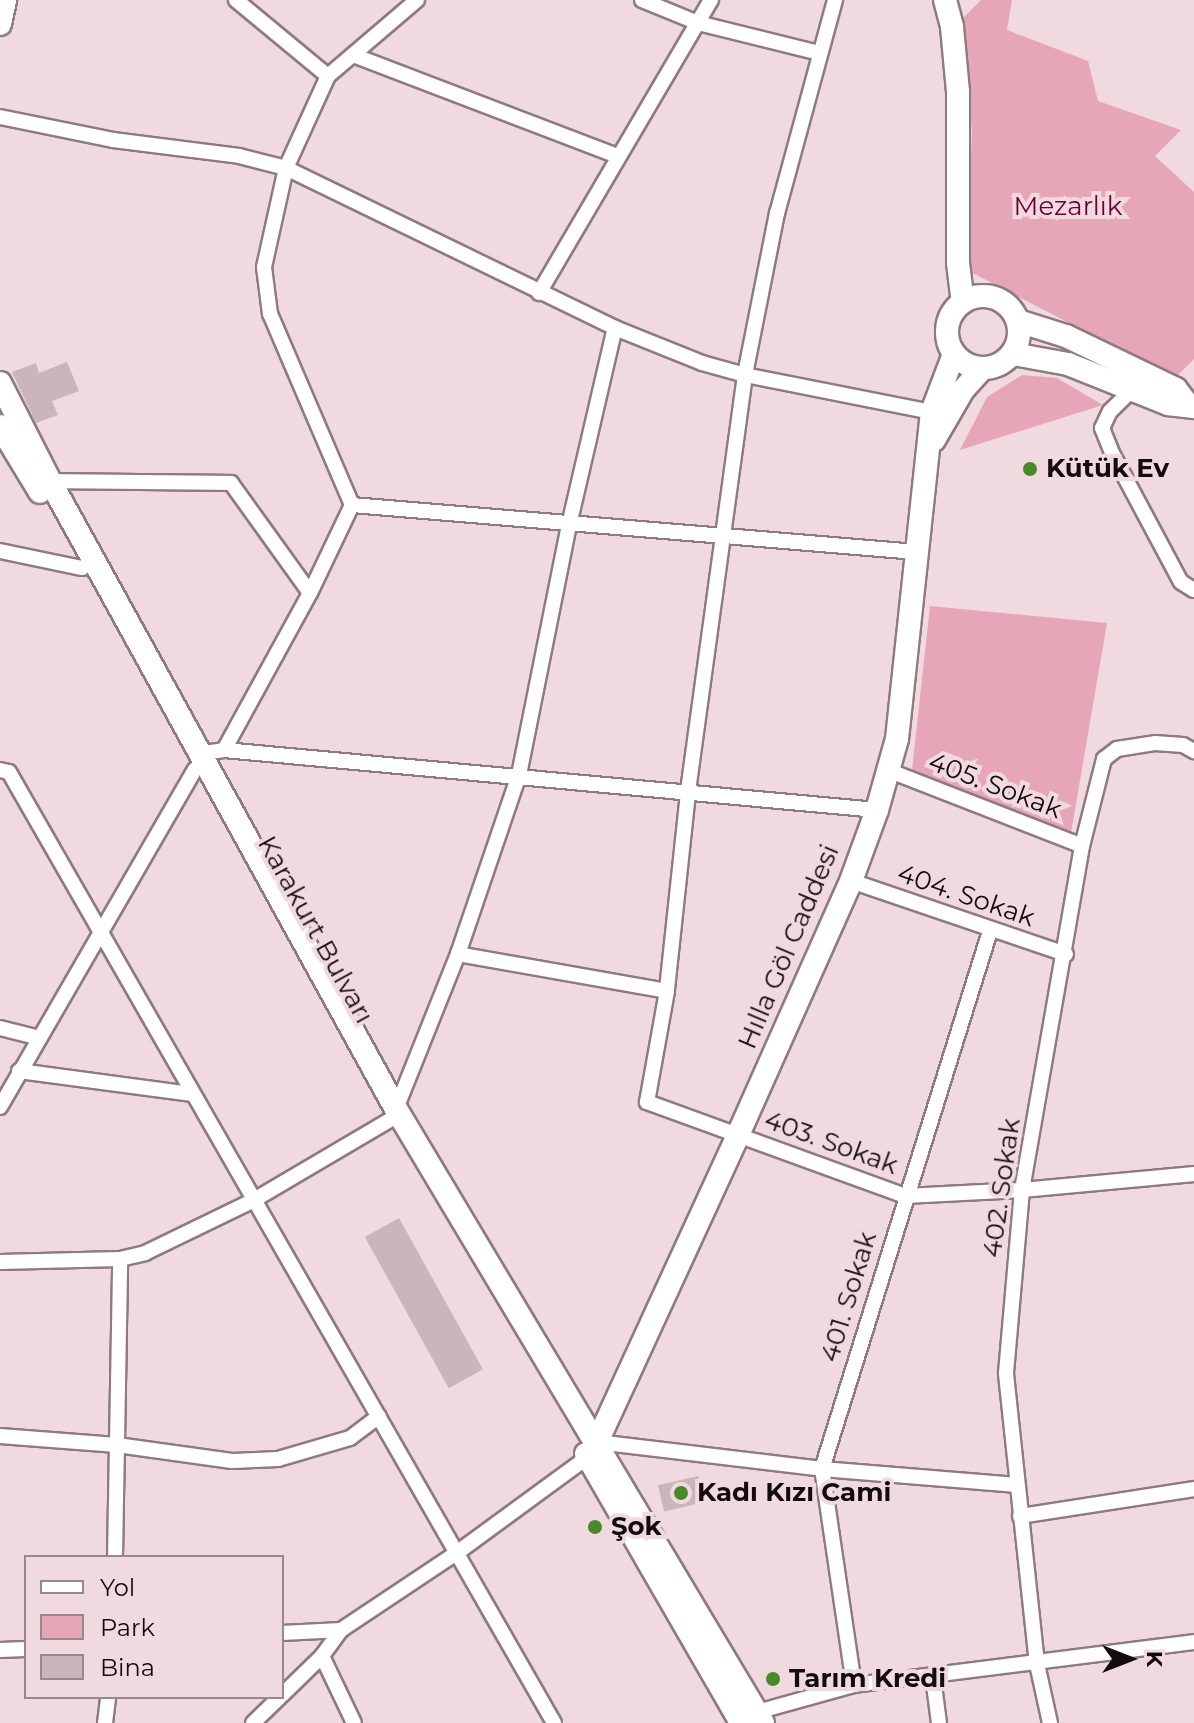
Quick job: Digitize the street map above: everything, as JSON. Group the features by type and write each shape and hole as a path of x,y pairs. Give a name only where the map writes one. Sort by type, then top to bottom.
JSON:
{"street":[{"path":"0,24 5,0"},
{"path":"236,0 328,76"},
{"path":"0,1107 99,934 310,593 352,505 270,314 264,267 286,168 328,76 417,0"},
{"path":"642,0 698,23 819,53"},
{"path":"539,293 711,0"},
{"path":"458,954 667,991 688,793 745,375 777,213 835,0"},
{"path":"945,0 952,27 958,92 958,263 963,302"},
{"path":"353,55 617,156"},
{"path":"0,117 113,140 239,156 286,168 539,293 702,363 745,375 932,412"},
{"path":"931,445 963,390 982,369 1004,363 1013,354 1019,338 1018,321 1005,303 995,297 973,297 963,302 949,320 947,332 954,354 962,362 982,369"},
{"path":"1018,321 1066,336 1176,389 1191,406"},
{"path":"0,1262 120,1259 172,1242 254,1200 392,1115 458,954 519,775 569,525 615,328"},
{"name":"Hılla Göl Caddesi","path":"593,1450 851,881 890,771 901,708 931,445 932,412 954,354"},
{"path":"1013,354 1068,364 1168,404 1191,406"},
{"name":"Karakurt Bulvarı","path":"0,383 50,481 207,757 392,1115 754,1719"},
{"path":"1132,390 1110,411 1102,428 1112,453 1181,582 1194,590"},
{"name":"Karakurt Bulvarı","path":"0,426 82,568 207,757"},
{"path":"50,481 231,483 310,593"},
{"path":"352,505 917,552"},
{"path":"0,551 82,568"},
{"name":"402. Sokak","path":"1050,1723 1037,1664 1006,1373 1022,1190 1066,954 1082,846 1104,759 1117,749 1155,743 1183,745 1194,751"},
{"path":"207,757 519,775 877,810"},
{"path":"0,770 9,772 99,934 554,1723"},
{"name":"405. Sokak","path":"890,771 1082,846"},
{"name":"404. Sokak","path":"851,881 990,931 1066,954"},
{"name":"401. Sokak","path":"854,1685 822,1469 990,931"},
{"name":"403. Sokak","path":"667,991 647,1102 905,1196 1022,1190 1194,1174"},
{"path":"0,1028 40,1038"},
{"path":"19,1071 192,1094"},
{"path":"115,1555 120,1259"},
{"path":"0,1436 117,1445 232,1461 278,1459 350,1438 379,1416"},
{"path":"284,1693 322,1656 341,1630 458,1552 593,1450 1017,1485"},
{"path":"1020,1516 1194,1489"},
{"path":"284,1633 341,1630"},
{"path":"754,1719 854,1685 1194,1642"},
{"path":"0,1650 24,1649"},
{"path":"322,1656 354,1723"},
{"path":"933,1677 939,1723"},
{"path":"105,1723 108,1699"},
{"path":"253,1723 278,1699"}],"green space":[{"name":"Mezarlık","path":"981,0 1012,0 1007,30 1088,61 1098,101 1181,130 1155,156 1194,192 1194,359 1175,378 965,269 972,133 961,20"},
{"path":"1022,375 1057,378 1103,405 960,450 987,397"},
{"path":"930,606 1107,623 1071,833 912,770"}],"building":[{"path":"67,362 79,391 52,401 58,415 36,423 12,372 36,363 39,373"},
{"path":"399,1218 483,1369 449,1388 365,1237"},
{"name":"Kadı Kızı Cami","path":"698,1476 704,1502 664,1512 658,1485"}],"place":[{"name":"Kütük Ev","path":"1030,469"},
{"name":"Kadı Kızı Cami","path":"681,1493"},
{"name":"Şok","path":"595,1527"},
{"name":"Tarım Kredi","path":"773,1679"}]}
